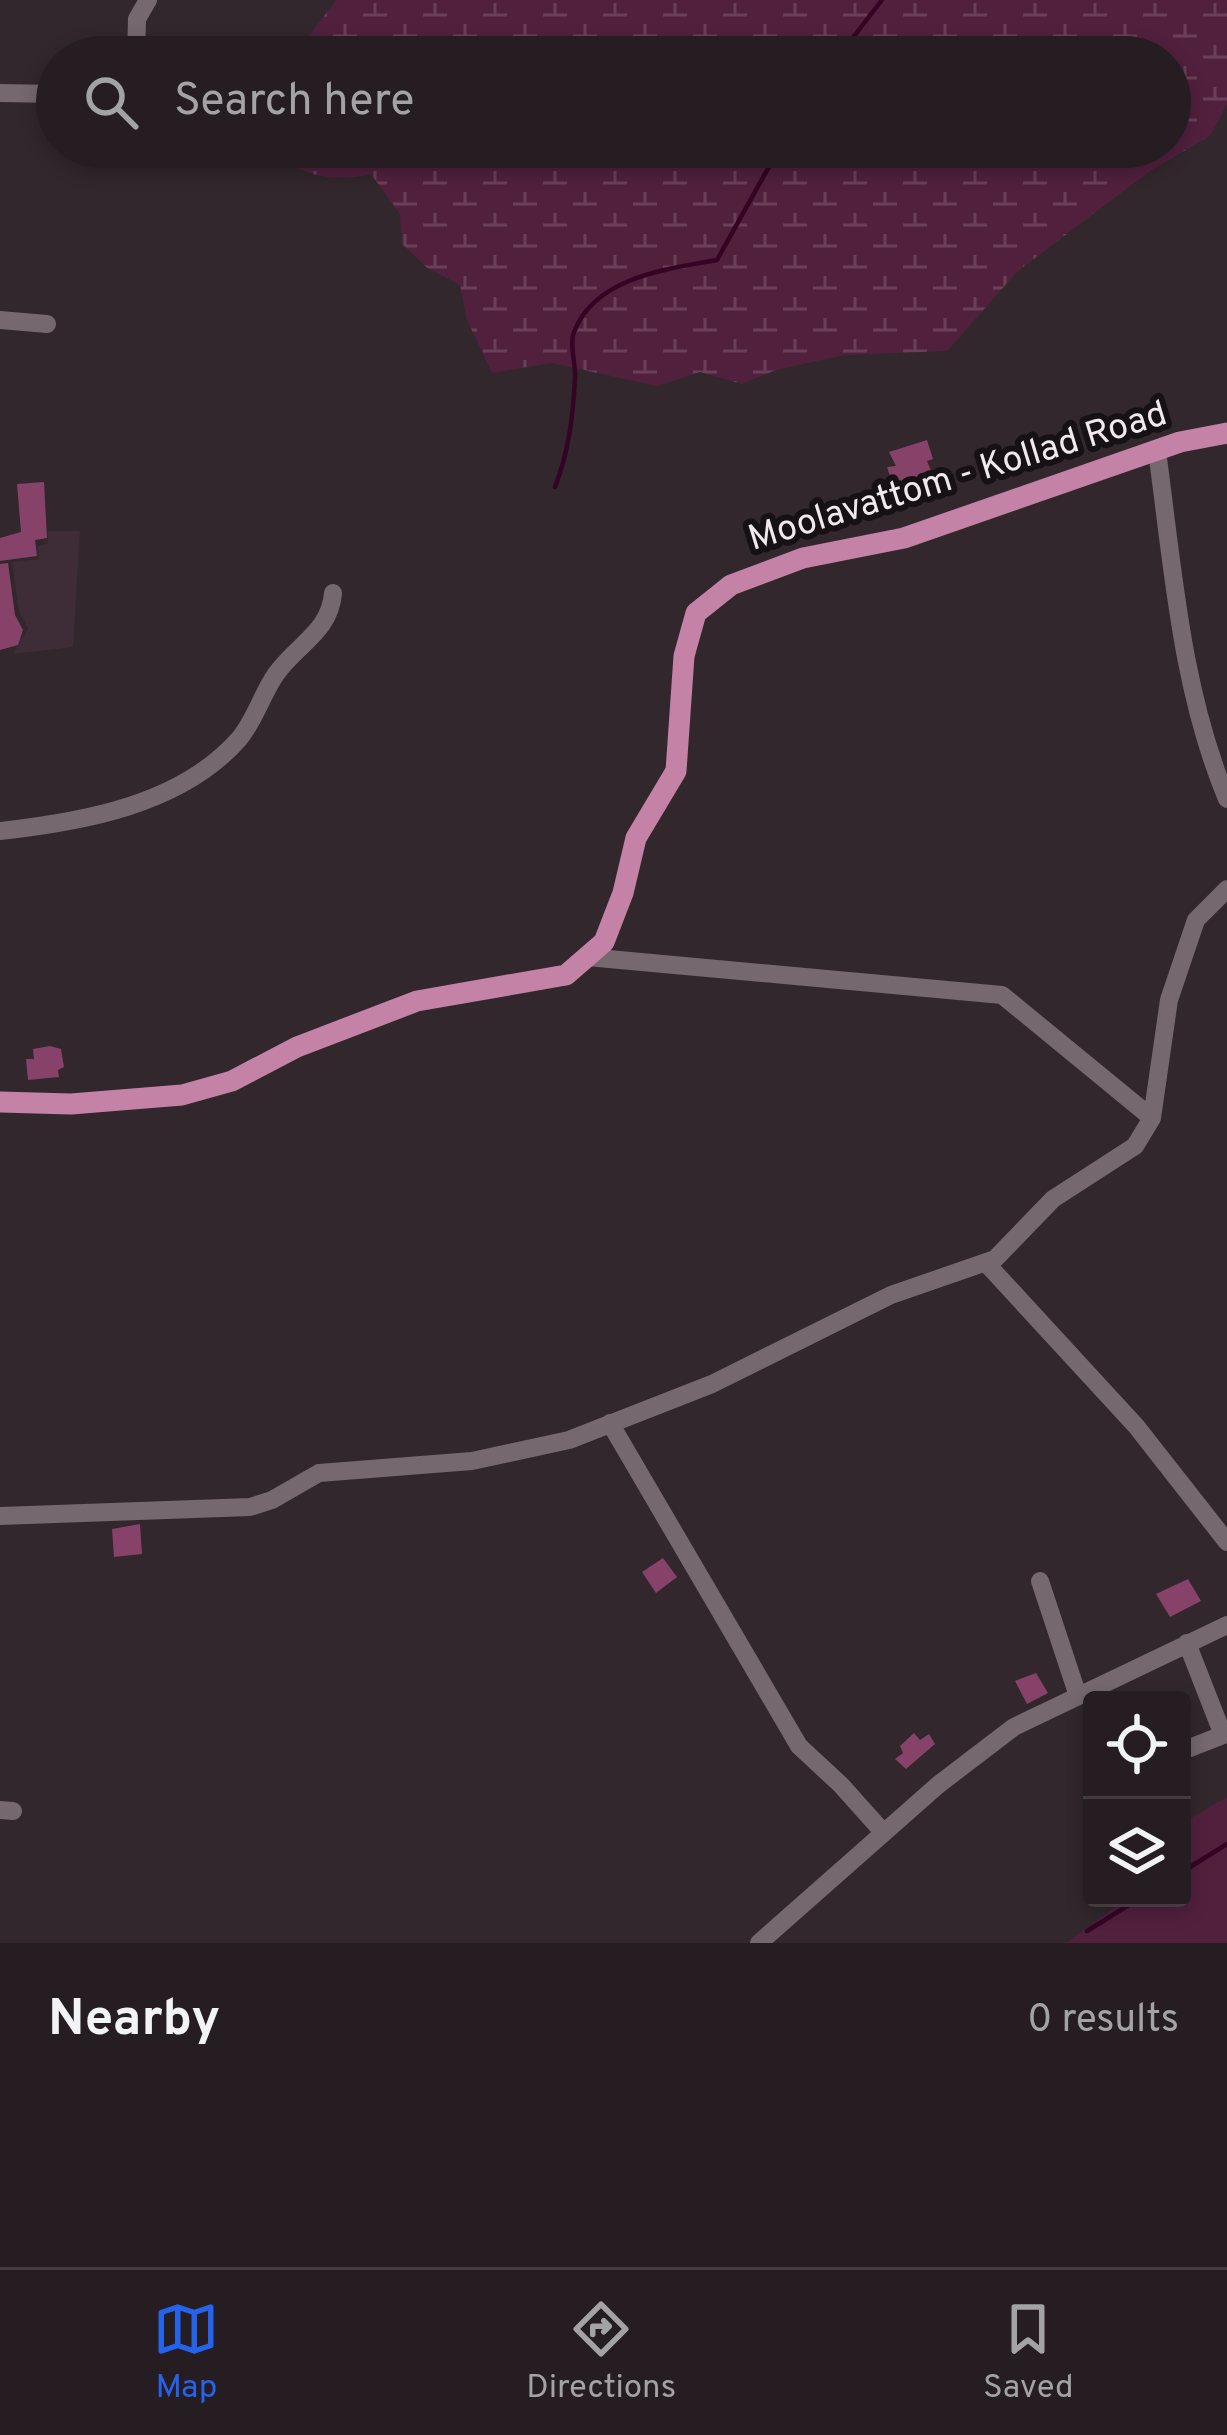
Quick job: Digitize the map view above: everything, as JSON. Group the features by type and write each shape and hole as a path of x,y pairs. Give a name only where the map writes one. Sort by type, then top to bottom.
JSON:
{"main road":[{"name":"Moolavattom - Kollad Road","path":"586,957 604,942 623,893 636,838 676,771 684,656 697,614 730,585 803,559 904,538 1157,451 1227,433"},
{"path":"0,1102 71,1105 182,1095 232,1081 297,1047 417,1000 566,975 586,957"}],"street":[{"path":"137,36 137,20 148,0"},
{"path":"0,93 36,94"},
{"path":"0,320 46,324"},
{"path":"1157,451 1189,680 1208,754 1227,799"},
{"path":"0,831 93,818 147,799 212,765 241,736 276,675 324,626 333,593"},
{"path":"0,1516 250,1507 264,1504 319,1472 472,1461 541,1448 712,1384 891,1294 995,1259 1053,1199 1135,1146 1152,1118 1169,1000 1196,920 1227,890"},
{"path":"586,957 1003,995 1152,1118"},
{"path":"986,1263 1136,1426 1227,1542"},
{"path":"610,1424 799,1746 883,1832"},
{"path":"1040,1581 1078,1696"},
{"path":"759,1943 883,1832 1014,1727 1227,1625"},
{"path":"1187,1643 1223,1735 1191,1747"}],"shaded area":[{"path":"48,531 80,531 73,647 13,654 28,629 19,611 12,562 39,559 38,546 48,543"}],"green space":[{"path":"336,0 1227,0 1227,104 1210,136 1191,147 1191,36 309,36"},
{"path":"300,168 1155,168 1018,271 947,351 844,355 776,370 742,384 700,372 657,386 552,363 492,373 467,320 460,285 426,267 402,244 400,214 371,174 344,178"},
{"path":"1227,1797 1227,1943 1066,1943 1116,1907 1191,1907 1191,1818"}],"building":[{"path":"927,440 933,459 927,461 935,481 905,495 902,482 893,485 887,467 896,466 889,452"},
{"path":"44,482 47,538 35,540 37,556 0,561 0,538 21,532 17,484"},
{"path":"8,563 15,615 23,630 18,645 0,650 0,564"},
{"path":"33,1049 61,1049 64,1067 58,1070 59,1077 28,1080 26,1059 34,1059"},
{"path":"140,1524 142,1554 114,1557 112,1529"},
{"path":"663,1558 677,1577 656,1593 642,1572"},
{"path":"1188,1579 1201,1601 1170,1617 1156,1594"},
{"path":"1036,1673 1048,1693 1027,1704 1015,1681"},
{"path":"914,1733 920,1740 929,1734 935,1744 906,1769 895,1759 903,1753 900,1746"}],"waterway":[{"path":"854,36 882,0"},
{"path":"555,487 571,420 573,337 584,313 615,287 635,279 717,260 768,168"},
{"path":"1191,1866 1227,1844"},
{"path":"1087,1931 1126,1907"}]}
